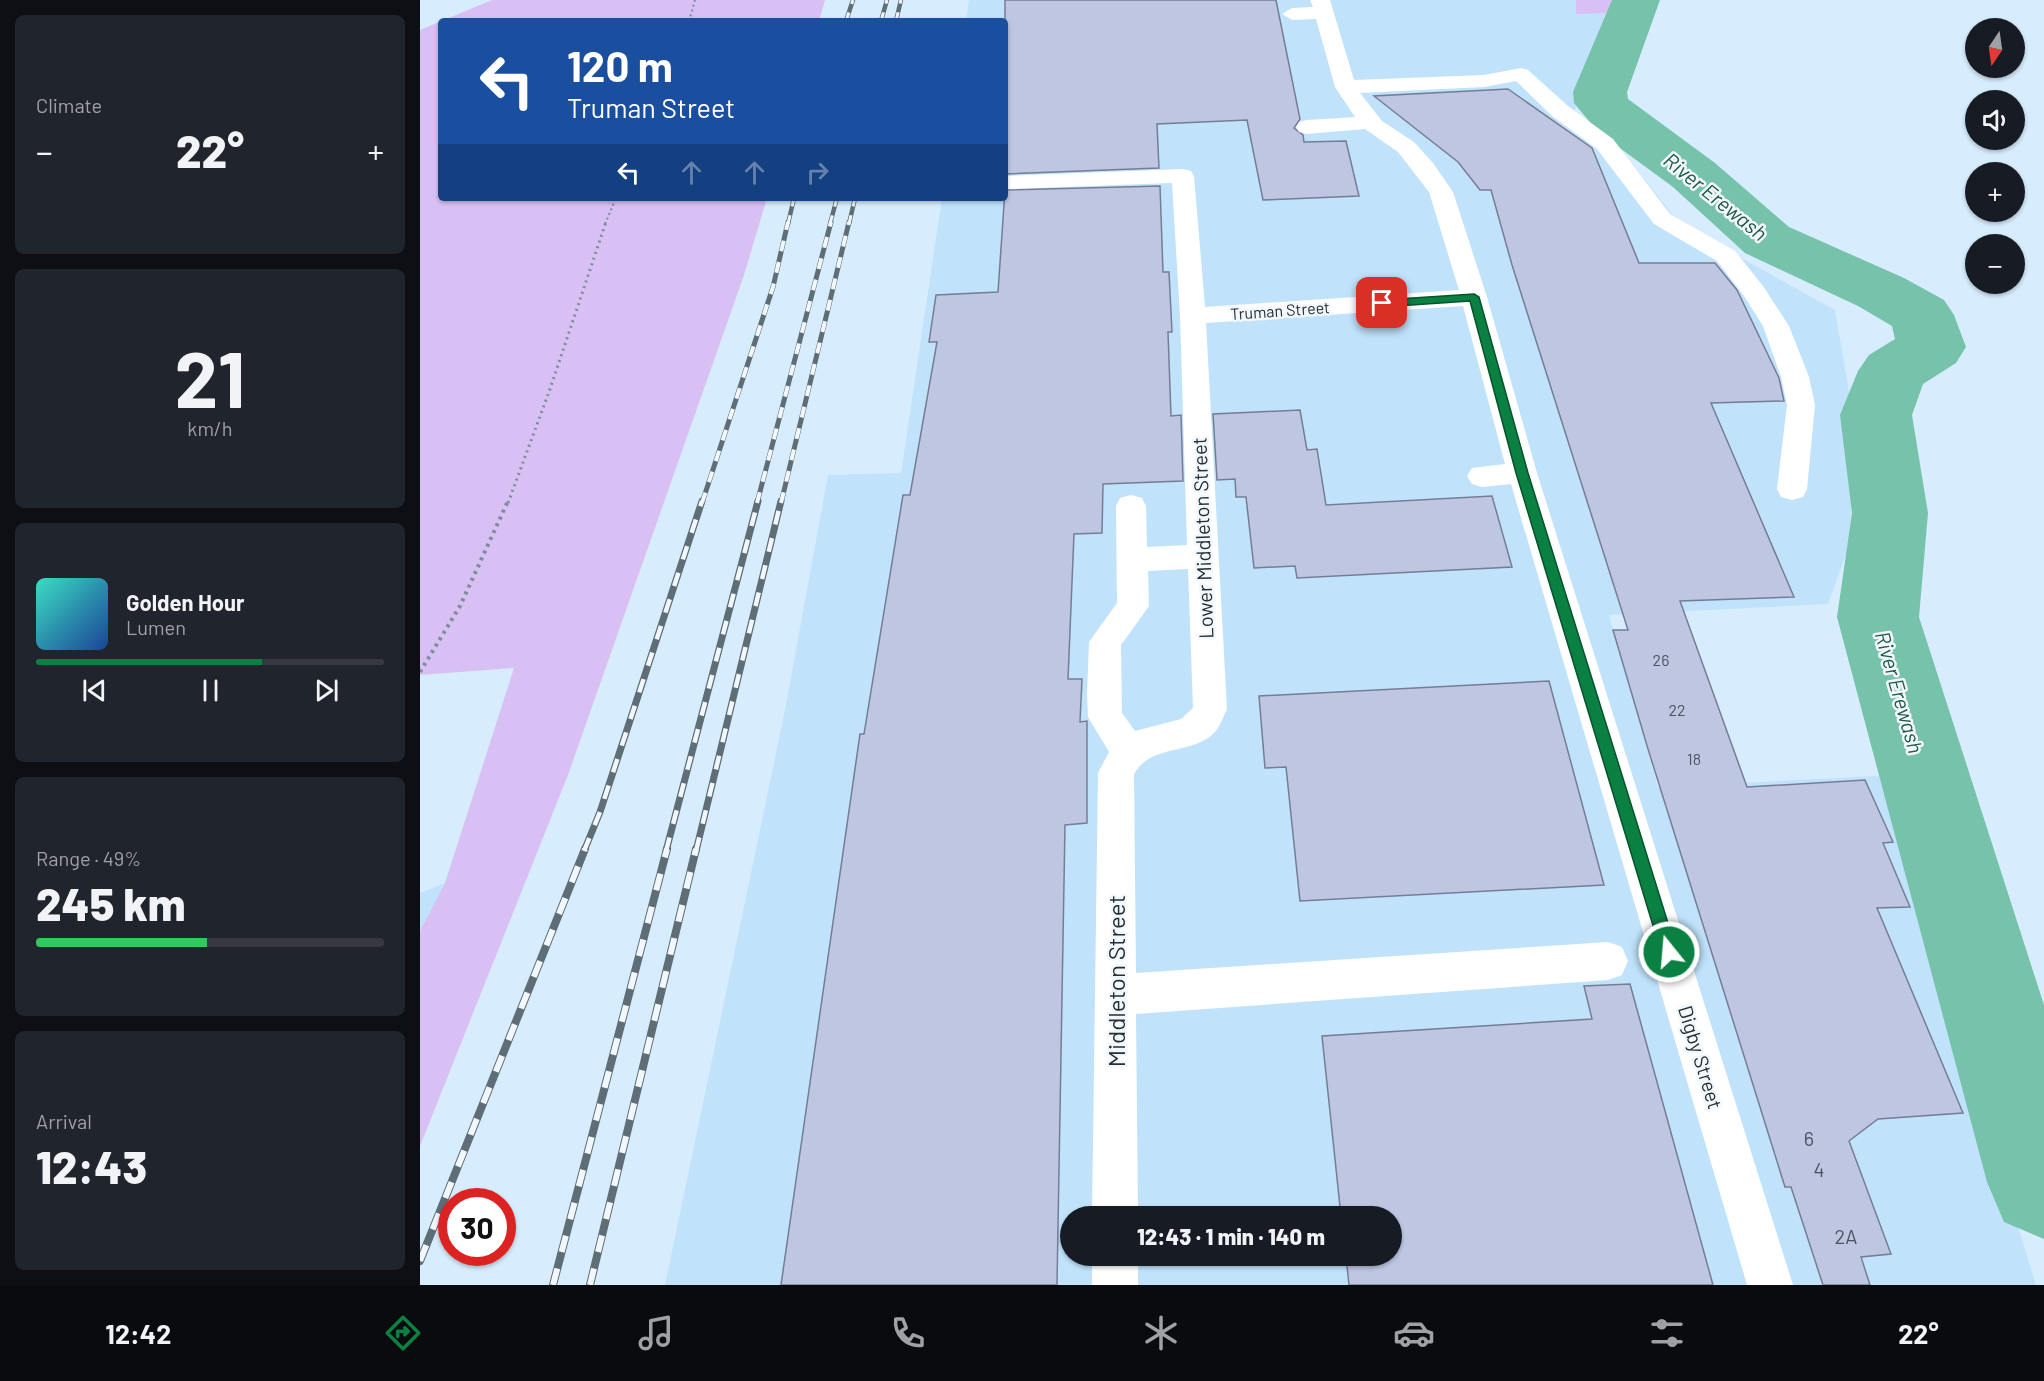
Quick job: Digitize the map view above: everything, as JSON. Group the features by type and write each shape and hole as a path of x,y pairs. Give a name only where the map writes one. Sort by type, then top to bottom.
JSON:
{"street":[{"name":"Digby Street","path":"1312,9 1353,100 1371,122 1406,147 1425,168 1441,192 1442,230 1474,297 1522,473 1770,1285"},
{"path":"1346,87 1484,81 1521,74 1560,111 1605,144 1635,180 1662,219 1726,256 1754,292 1776,327 1795,377 1801,405 1792,489"},
{"path":"1306,127 1371,122"},
{"name":"Lower Middleton Street","path":"1008,182 1183,176 1193,316 1210,702 1206,721 1198,729 1143,742 1128,750"},
{"name":"Truman Street","path":"1193,316 1289,304 1474,297"},
{"path":"1482,476 1522,473"},
{"path":"1128,750 1106,717 1105,642 1133,606 1131,506"},
{"path":"1132,560 1203,556"},
{"name":"Middleton Street","path":"1115,1206 1116,773 1120,759 1128,750"},
{"path":"1115,995 1608,962"},
{"path":"1115,1266 1115,1285"}],"path":[{"path":"690,18 695,0"},
{"path":"420,672 443,638 506,507 549,393 599,238 615,201"}],"shaded area":[{"path":"492,0 825,0 820,18 449,18"},
{"path":"969,0 1619,0 1573,114 1624,154 1673,215 1743,259 1835,310 1853,415 1850,543 1828,604 1609,615 1658,787 1879,776 2036,1285 665,1285 785,710 828,475 901,473 942,201 1008,201 1008,18 966,18"},
{"path":"1576,0 1619,0 1614,13 1576,14"},
{"path":"438,22 438,201 766,201 744,275 568,775 420,1146 420,931 445,883 514,668 420,675 420,30"},
{"path":"445,883 420,931 420,893"}],"building":[{"path":"1005,0 1276,0 1300,119 1294,128 1303,135 1304,142 1346,141 1359,196 1263,200 1247,120 1157,124 1159,168 1008,174 1008,18 1005,18"},
{"path":"1508,89 1592,148 1639,263 1715,263 1737,290 1779,378 1784,401 1711,403 1794,597 1680,601 1747,787 1865,780 1893,842 1883,843 1910,907 1877,908 1963,1113 1878,1119 1849,1141 1891,1254 1861,1257 1870,1285 1823,1285 1791,1187 1785,1187 1648,749 1613,630 1628,630 1512,265 1491,190 1480,190 1458,162 1374,96"},
{"path":"1160,186 1163,272 1169,272 1172,332 1168,332 1171,416 1181,415 1183,481 1103,484 1102,533 1074,534 1068,679 1082,679 1080,722 1087,721 1087,823 1065,825 1057,1285 781,1285 860,734 864,734 903,495 910,495 937,342 929,342 936,295 998,292 1004,201 1008,201 1008,190"},
{"path":"1300,410 1307,450 1317,449 1326,505 1492,496 1512,567 1297,578 1295,566 1254,568 1246,497 1236,497 1235,479 1217,480 1213,414"},
{"path":"1549,681 1604,885 1300,901 1286,767 1265,768 1259,696"},
{"path":"1630,984 1713,1285 1349,1285 1347,1266 1402,1266 1402,1206 1340,1206 1322,1036 1592,1019 1584,986"}],"waterway":[{"name":"River Erewash","path":"1636,0 1600,92 1601,103 1618,120 1694,175 1767,240 1881,292 1921,315 1932,347 1893,371 1876,415 1890,513 1878,617 2044,1182"}],"railway":[{"path":"847,18 853,0"},
{"path":"882,18 887,0"},
{"path":"897,18 901,0"},
{"path":"788,224 793,201"},
{"path":"830,224 836,201"},
{"path":"849,224 854,201"},
{"path":"702,503 773,287 788,222"},
{"path":"757,503 831,222"},
{"path":"781,503 849,222"},
{"path":"584,851 600,812 702,501"},
{"path":"666,851 758,501"},
{"path":"696,851 781,501"},
{"path":"420,1261 585,849"},
{"path":"553,1285 667,849"},
{"path":"590,1285 696,849"}],"route":[{"path":"1382,303 1474,297 1522,473 1669,952"}]}
